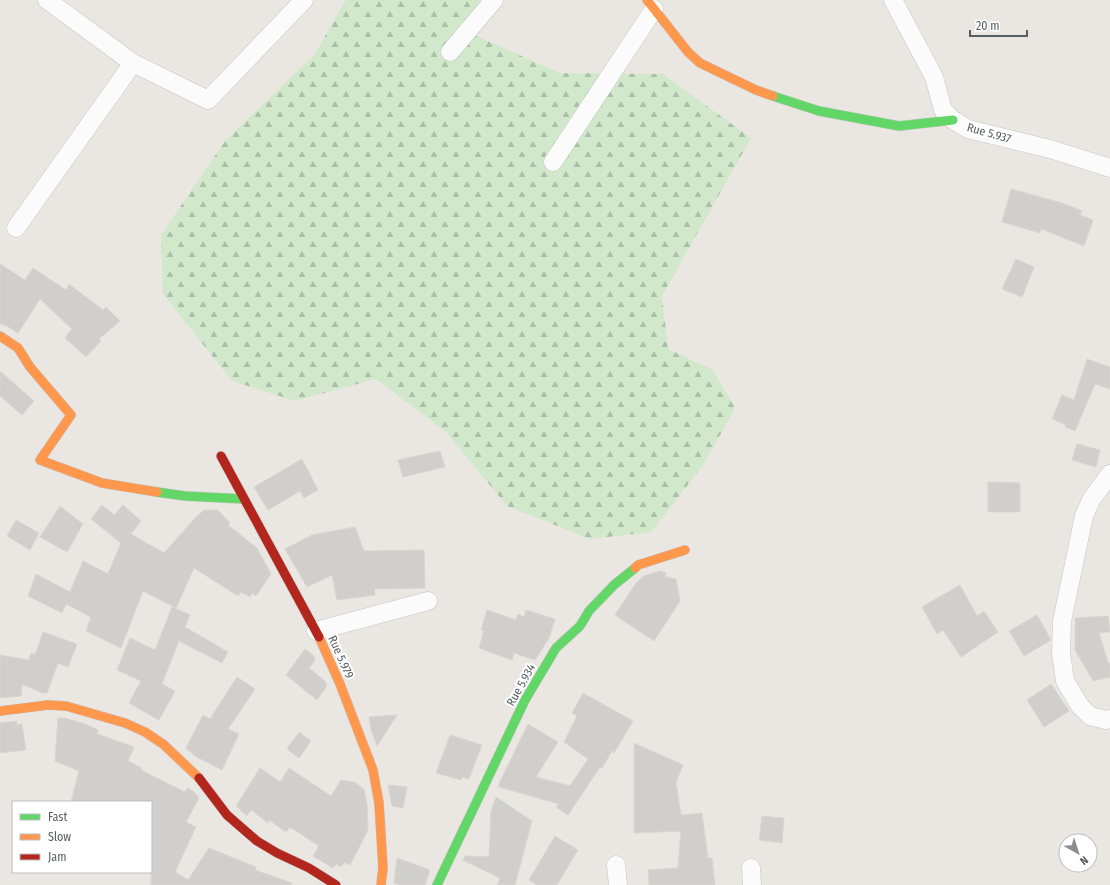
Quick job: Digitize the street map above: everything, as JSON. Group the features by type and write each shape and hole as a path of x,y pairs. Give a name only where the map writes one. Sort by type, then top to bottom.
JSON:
{"street":[{"path":"47,0 133,63 208,100 304,0"},
{"path":"450,52 494,0"},
{"name":"Rue 5.937","path":"893,0 934,77 943,110 953,120 968,129 1050,149 1110,168"},
{"path":"552,162 650,4 688,52 700,63 756,90 819,111 899,126 953,120"},
{"path":"16,228 133,63"},
{"path":"0,336 18,348 30,367 71,415 40,460 102,483 185,496 244,499"},
{"name":"Rue 5.979","path":"221,456 316,631 340,684 373,770 379,803 383,868 381,885"},
{"path":"1110,474 1091,500 1084,516 1062,621 1061,653 1066,681 1080,706 1090,716 1106,720 1110,719"},
{"name":"Rue 5.934","path":"437,885 525,700 556,648 580,626 589,612 614,585 638,565 685,550"},
{"path":"316,631 428,601"},
{"path":"0,711 48,705 66,706 125,724 145,732 163,744 196,774 227,815 257,841 277,853 309,868 336,885"},
{"path":"616,865 618,885"}],"green space":[{"path":"346,0 480,0 472,34 560,73 663,74 751,138 662,296 668,349 713,370 735,408 704,464 651,532 590,539 507,506 446,432 376,379 295,401 232,381 163,294 161,235 225,141 314,55"}],"building":[{"path":"1011,189 1062,203 1082,211 1080,215 1093,220 1084,246 1041,229 1040,233 1002,222"},
{"path":"1016,259 1034,267 1022,297 1002,289"},
{"path":"0,264 25,280 33,268 66,290 69,284 103,310 106,307 120,321 99,339 101,341 86,357 65,338 72,329 40,299 18,333 7,326 0,324"},
{"path":"1087,359 1110,367 1110,389 1095,384 1075,431 1052,419 1062,395 1074,400"},
{"path":"0,371 34,401 22,415 0,396"},
{"path":"1077,444 1100,450 1096,467 1072,460"},
{"path":"440,451 445,467 403,477 398,460"},
{"path":"302,459 318,490 304,498 300,491 268,510 254,487"},
{"path":"988,482 1020,483 1020,512 988,512"},
{"path":"102,505 114,515 123,505 141,521 131,534 164,553 204,510 218,510 230,523 228,525 257,548 271,574 256,596 252,593 250,597 241,592 238,596 194,568 176,608 143,591 121,648 86,631 91,617 66,604 62,613 28,596 36,574 70,592 83,561 108,574 121,543 91,519"},
{"path":"60,506 83,524 67,552 40,537"},
{"path":"16,520 39,533 30,550 7,536"},
{"path":"355,527 364,551 424,550 425,588 374,589 375,595 337,600 332,575 307,587 285,549 312,535"},
{"path":"660,571 666,573 665,577 676,579 680,601 654,641 615,615 636,583 644,576"},
{"path":"960,585 977,616 984,611 998,632 961,657 943,630 937,634 922,607"},
{"path":"172,607 190,615 185,627 228,652 222,663 179,641 162,684 175,691 159,720 129,703 141,681 117,670 130,638 155,650"},
{"path":"487,610 516,620 518,614 524,617 526,610 555,619 549,638 535,660 514,653 512,660 479,648 484,631 481,630"},
{"path":"1037,615 1051,640 1024,656 1009,631"},
{"path":"1108,616 1110,632 1099,633 1108,663 1110,663 1110,677 1093,681 1075,650 1075,618"},
{"path":"43,632 77,644 68,667 58,663 47,693 42,693 22,684 21,696 0,698 0,655 29,660 31,653 35,655"},
{"path":"305,649 314,656 315,660 309,668 325,681 327,686 317,700 286,675"},
{"path":"237,677 255,689 228,729 239,734 222,770 195,756 186,748 203,715 210,719"},
{"path":"1051,684 1069,711 1044,727 1027,700"},
{"path":"583,693 633,721 614,753 612,751 602,768 600,767 568,815 556,807 559,804 499,787 498,786 528,724 558,742 536,777 570,786 588,759 564,742 577,716 572,713"},
{"path":"397,715 377,746 371,730 369,717"},
{"path":"58,718 64,718 85,724 98,730 97,734 134,747 128,761 142,768 141,770 185,792 187,788 193,791 199,798 186,822 196,827 175,872 188,880 209,848 256,867 255,870 292,883 291,885 151,885 152,801 71,801 79,771 55,761"},
{"path":"17,721 17,725 22,724 26,750 0,753 0,723"},
{"path":"299,732 311,741 299,758 287,749"},
{"path":"450,735 482,745 469,779 462,777 461,780 436,773"},
{"path":"634,743 683,765 676,782 681,815 702,813 708,858 712,858 715,885 649,885 648,870 678,868 681,831 634,833"},
{"path":"260,768 280,782 289,768 331,796 341,780 354,782 364,789 367,805 368,830 350,865 344,862 341,867 336,864 333,868 313,856 319,846 290,827 286,832 269,820 268,823 251,810 247,816 236,806"},
{"path":"388,785 407,787 403,808 392,806"},
{"path":"496,797 532,821 515,885 497,885 500,878 463,860 465,856 489,857 491,812"},
{"path":"762,816 784,818 782,843 759,840"},
{"path":"555,836 578,850 557,885 537,885 529,880"},
{"path":"397,858 430,870 425,885 400,885 394,883"}],"traffic: fast":[{"path":"773,96 819,111 899,126 953,120"},
{"path":"157,492 185,496 244,499"},
{"path":"437,885 525,700 556,648 580,626 589,611 614,585 635,568"}],"traffic: slow":[{"path":"647,0 688,52 700,63 756,90 773,96"},
{"path":"0,336 18,348 30,367 71,415 40,460 102,483 157,492"},
{"path":"635,568 638,565 685,550"},
{"path":"319,637 340,684 373,770 379,803 383,868 381,885"},
{"path":"0,711 48,705 66,706 125,723 145,732 163,744 199,778"}],"traffic: jam":[{"path":"221,456 319,637"},
{"path":"199,778 227,815 257,841 277,853 309,868 336,885"}]}
